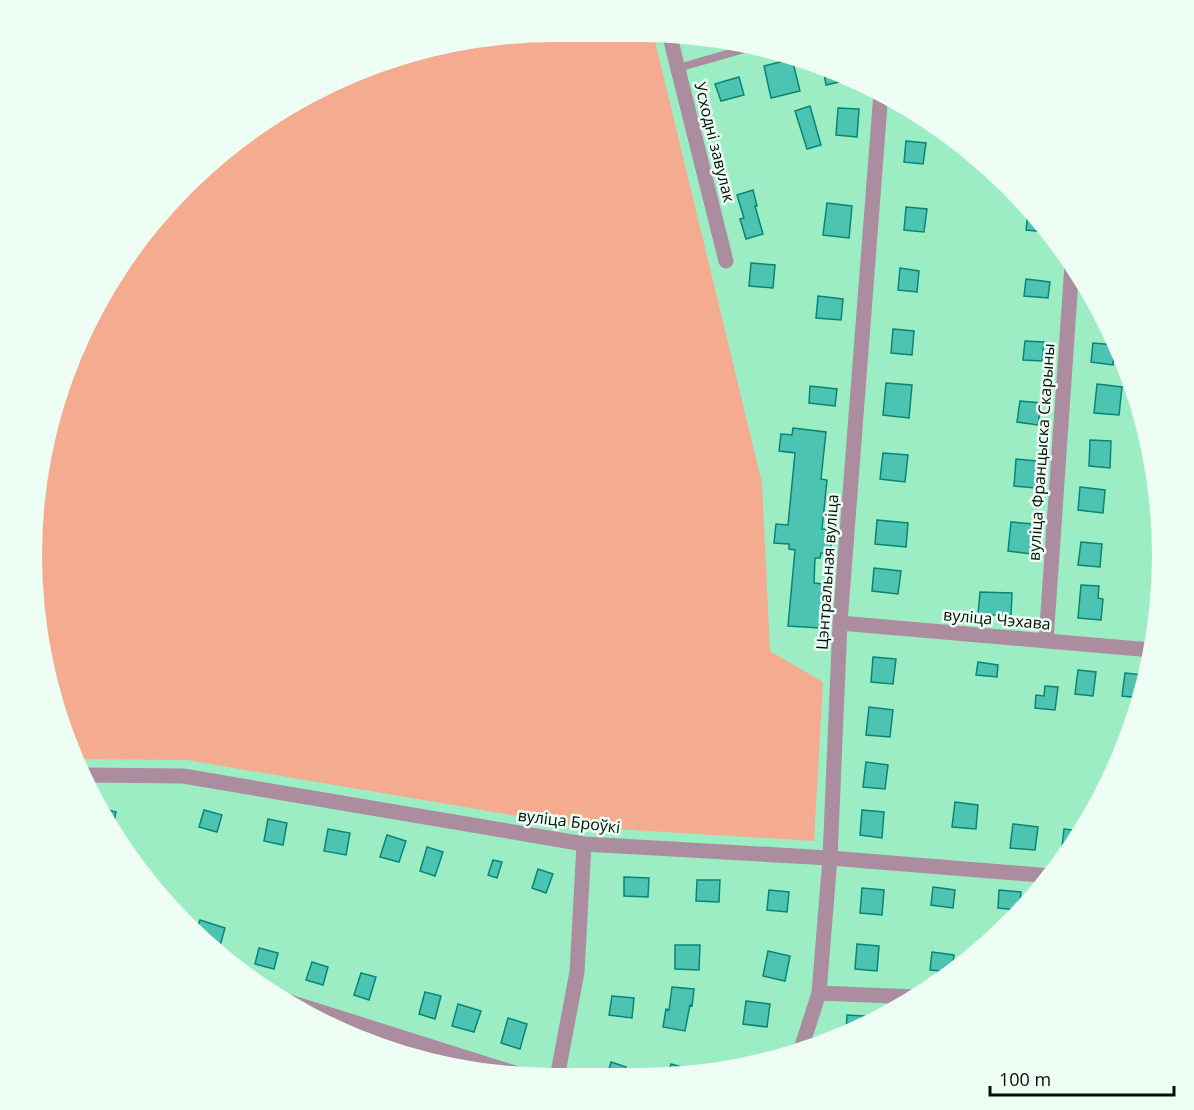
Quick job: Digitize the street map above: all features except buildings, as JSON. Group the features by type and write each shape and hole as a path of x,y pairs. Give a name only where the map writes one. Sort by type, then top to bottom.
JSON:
{"street":[{"name":"Усходні завулак","path":"672,43 726,261"},
{"name":"Цэнтральная вуліца","path":"804,1041 819,993 830,858 840,623 880,103"},
{"name":"вуліца Францыска Скарыны","path":"1046,641 1071,279"},
{"name":"вуліца Чэхава","path":"840,623 1143,649"},
{"name":"вуліца Броўкі","path":"92,775 183,776 584,844 830,858 1040,875"},
{"path":"559,1068 577,972 584,844"},
{"path":"819,993 900,996"},
{"path":"324,1013 483,1063"}],"lane":[{"path":"678,68 736,51"}],"shaded area":[{"path":"555,42 655,42 762,483 770,651 823,682 814,841 582,827 187,760 85,759 59,688 46,622 43,589 43,521 46,488 59,422 69,390 95,328 128,270 169,217 217,169 270,128 328,95 359,81 422,59 488,46"}]}
